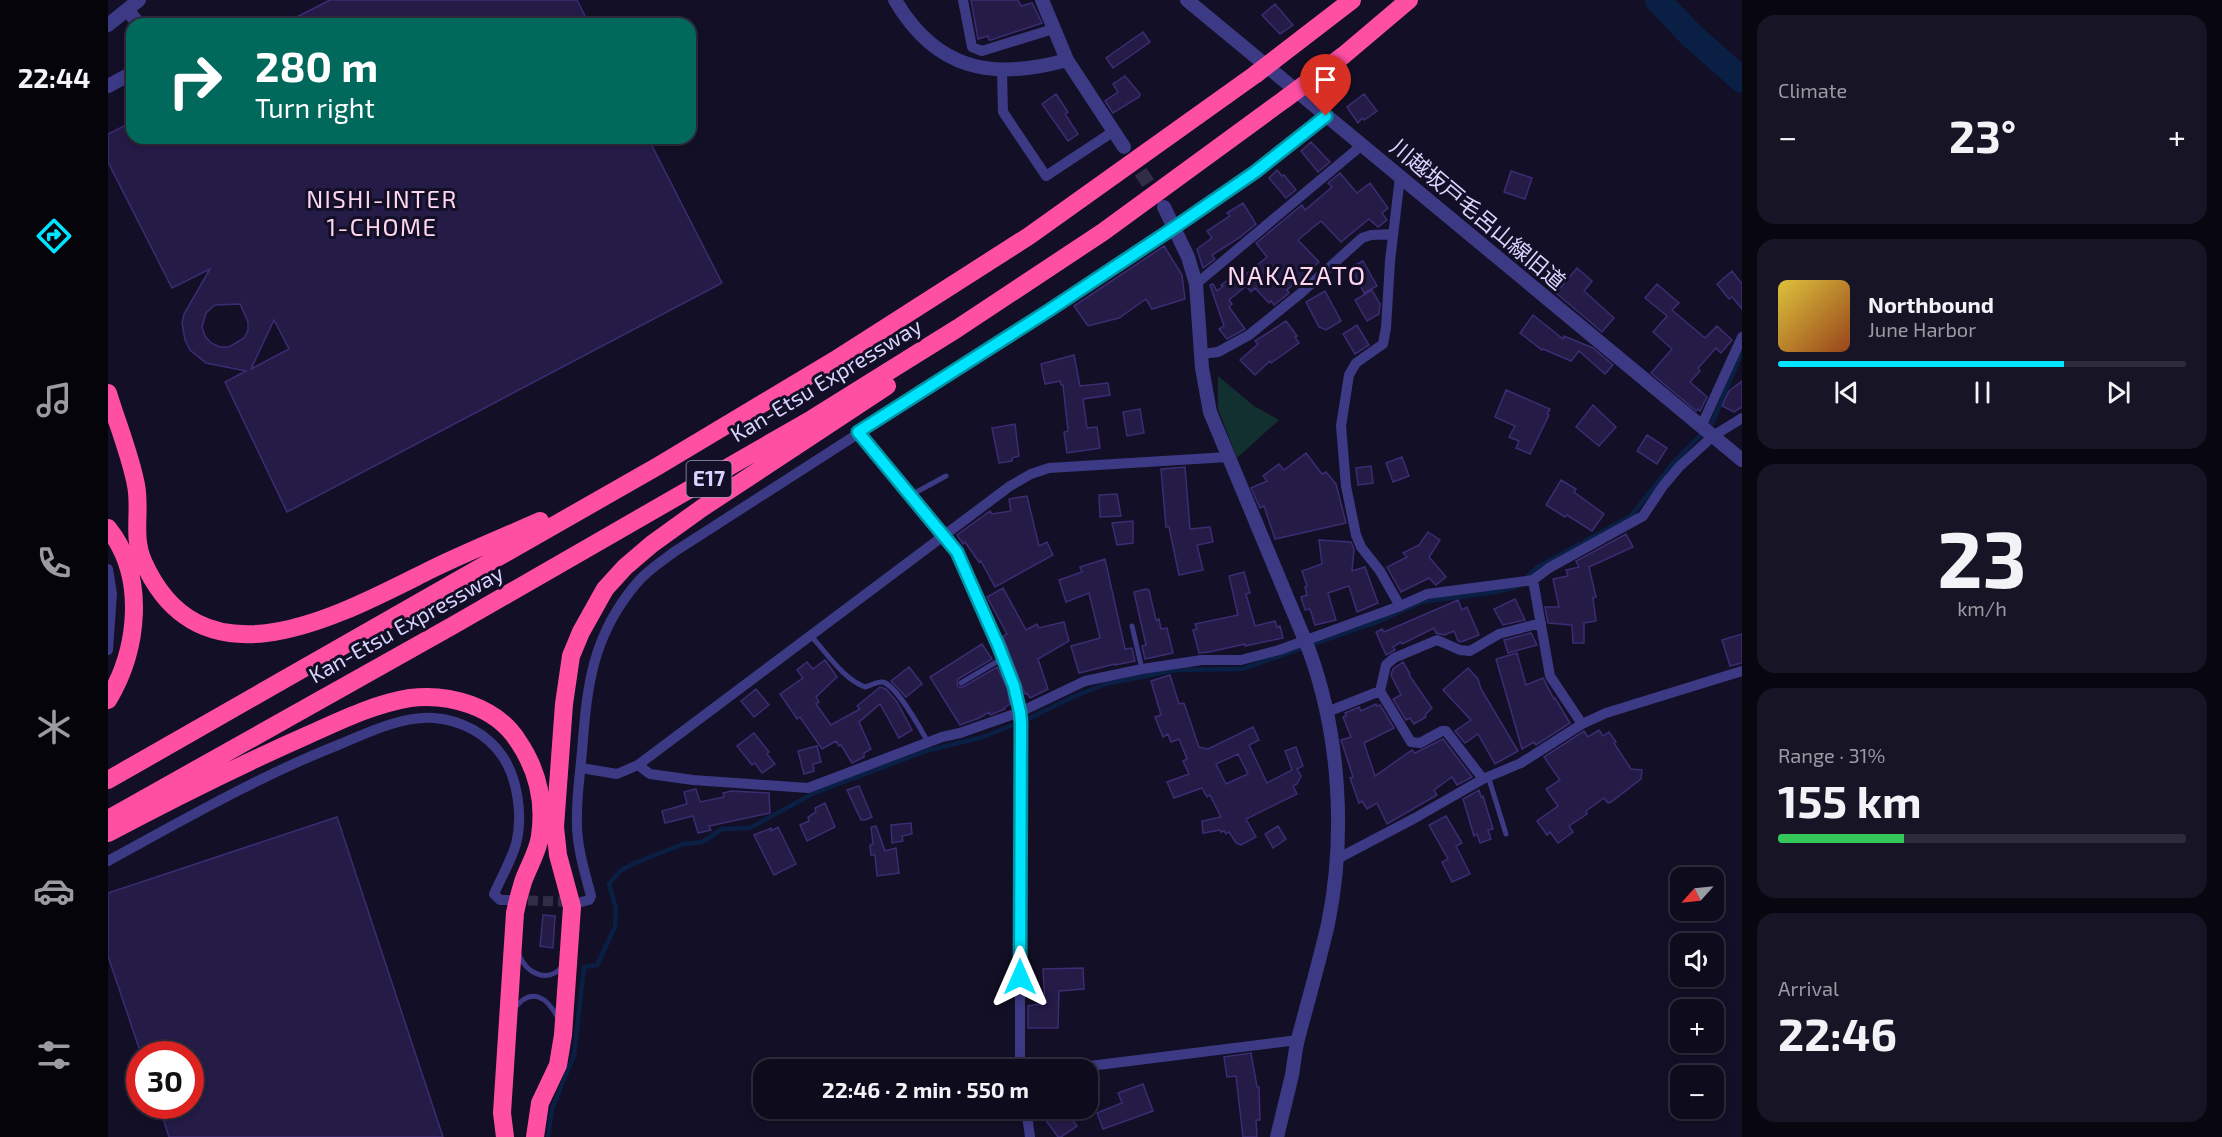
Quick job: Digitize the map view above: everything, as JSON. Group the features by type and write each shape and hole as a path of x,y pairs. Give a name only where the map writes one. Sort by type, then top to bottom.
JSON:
{"highway":[{"name":"Kan-Etsu Expressway","path":"108,780 658,466 826,366 952,287 1116,176 1256,74 1352,0"},
{"name":"Kan-Etsu Expressway","path":"108,819 792,431 958,328 1103,232 1344,55 1409,0"},
{"path":"535,1137 540,1103 558,1065 563,1035 572,908 558,855 555,827 567,680 572,656 591,611 605,589 651,544 869,398 935,351 958,328"},
{"path":"108,393 118,436 137,487 137,544 154,582 171,603 191,620 234,635 263,634 309,624 384,593 658,466"},
{"path":"108,528 126,559 134,619 124,666 108,700"},
{"path":"108,833 207,781 378,705 411,698 451,699 484,710 501,722 515,735 528,756 541,797 540,836 515,913 502,1113 505,1137"}],"street":[{"path":"108,25 139,0"},
{"path":"895,0 908,23 928,42 948,57 963,63 1002,71 1041,68 1067,60"},
{"path":"963,0 972,47 982,51 1053,29"},
{"path":"1042,0 1067,60 1124,147"},
{"name":"川越坂戸毛呂山線旧道","path":"1187,0 1742,460"},
{"path":"127,10 134,18"},
{"path":"1002,71 1003,112 1046,176 1114,131"},
{"path":"108,86 126,76"},
{"path":"581,902 589,900 591,896 581,855 577,824 586,701 595,658 613,616 636,584 674,552 1175,227 1255,172 1326,116"},
{"path":"1196,284 1362,145"},
{"path":"1400,177 1383,344 1356,363 1349,375 1344,395 1341,426 1346,486 1356,535 1361,547 1380,571 1400,606"},
{"path":"1164,207 1188,257 1196,284 1205,391 1210,412 1306,643 1321,683 1327,712 1339,819 1336,859 1328,922 1298,1040 1277,1137"},
{"path":"1202,354 1218,352 1248,335 1301,293 1362,238 1371,235 1393,234"},
{"path":"638,765 650,774 693,780 808,788 928,742 1020,717 1085,681 1202,660 1241,660 1306,643 1427,594 1527,581 1643,516 1663,486 1707,431 1742,337"},
{"path":"1707,431 1742,418"},
{"path":"858,432 944,536 963,564 1003,658 1020,717 1020,1059"},
{"path":"581,768 617,774 638,765 1010,486 1031,474 1049,468 1228,457"},
{"path":"108,569 112,594 108,650"},
{"path":"1527,581 1541,623 1550,676 1582,724"},
{"path":"1486,778 1446,731 1420,743 1411,742 1380,691 1386,664 1394,658 1437,640 1460,650 1470,651 1499,634 1541,623"},
{"path":"1336,859 1486,778 1521,763 1582,724 1606,713 1742,672"},
{"path":"1327,712 1380,691"},
{"path":"108,861 302,759 376,729 432,718 465,725 482,735 497,748 509,767 518,805 516,844 494,894 500,900 509,900"},
{"path":"1098,1065 1298,1040"},
{"path":"1028,1119 1030,1137"}],"lane":[{"path":"910,495 946,476"},
{"path":"1132,626 1142,669"},
{"path":"811,636 857,684 865,687 879,681 885,683 909,708 928,742"},
{"path":"961,683 1003,658"},
{"path":"1486,778 1506,834"},
{"path":"513,939 520,959 536,975 552,975 561,969 570,954"},
{"path":"509,1015 523,999 531,996 540,997 553,1009 563,1035"}],"green space":[{"path":"1218,376 1254,406 1279,420 1237,458 1218,409"}],"building":[{"path":"330,0 577,0 586,18 295,18"},
{"path":"971,0 1018,0 1021,6 1032,3 1042,23 991,40 988,36 978,39"},
{"path":"1275,4 1293,25 1280,34 1262,15"},
{"path":"1143,32 1150,42 1113,68 1106,58"},
{"path":"1125,76 1140,94 1139,97 1113,113 1105,101 1118,92 1113,84"},
{"path":"1056,94 1068,112 1065,114 1078,134 1068,141 1042,104"},
{"path":"1364,94 1377,111 1364,120 1362,118 1358,123 1347,107"},
{"path":"126,125 126,144 651,144 722,283 287,512 225,382 246,371 206,363 190,350 185,340 182,323 184,314 210,269 172,288 108,162 108,134","holes":["240,304 248,322 248,330 244,338 229,347 220,347 211,343 202,327 206,313 215,305","274,320 289,349 251,369"]},
{"path":"1311,142 1330,162 1318,172 1301,151"},
{"path":"1277,170 1296,190 1286,198 1269,178"},
{"path":"1511,171 1532,178 1525,199 1504,192"},
{"path":"1340,173 1357,193 1370,183 1388,208 1382,213 1387,220 1378,227 1369,219 1341,242 1321,221 1298,240 1319,262 1287,290 1289,293 1274,305 1271,301 1269,303 1255,288 1251,292 1246,286 1229,300 1232,304 1229,307 1245,329 1227,339 1219,329 1224,326 1210,285 1213,284 1217,291 1223,286 1221,285 1242,269 1246,274 1267,257 1256,243 1302,205 1305,210 1332,187 1328,183"},
{"path":"1243,203 1256,224 1212,255 1215,259 1203,268 1197,249 1212,238 1207,231 1230,216 1227,213"},
{"path":"1508,234 1525,242 1520,254 1503,247"},
{"path":"1164,246 1182,275 1185,299 1152,309 1146,299 1119,318 1088,326 1074,306"},
{"path":"1363,261 1377,286 1364,293 1351,267"},
{"path":"1577,268 1592,281 1584,291 1614,318 1602,332 1556,293"},
{"path":"1732,271 1742,284 1742,309 1732,297 1729,299 1717,284"},
{"path":"1657,284 1679,303 1672,310 1705,338 1717,326 1732,340 1721,353 1716,348 1698,368 1700,371 1690,382 1707,397 1700,411 1698,409 1696,411 1651,373 1672,349 1653,332 1667,316 1645,298"},
{"path":"1372,290 1380,304 1379,314 1367,321 1355,300"},
{"path":"1325,291 1341,321 1326,330 1319,327 1306,302"},
{"path":"1533,315 1563,339 1564,336 1593,348 1613,365 1605,374 1579,351 1571,361 1542,350 1520,333"},
{"path":"1286,321 1297,336 1295,337 1299,343 1271,363 1270,361 1255,375 1240,360 1258,344 1255,341"},
{"path":"1357,325 1369,345 1355,354 1343,334"},
{"path":"1074,355 1080,386 1108,383 1110,395 1083,399 1087,428 1097,427 1100,448 1067,453 1064,432 1068,431 1063,385 1060,381 1045,384 1041,364"},
{"path":"1742,381 1742,407 1734,412 1722,406 1729,391"},
{"path":"1506,390 1550,409 1530,454 1516,448 1519,441 1509,437 1515,426 1495,417"},
{"path":"1593,405 1616,427 1599,446 1576,427"},
{"path":"1140,409 1144,433 1127,436 1123,412"},
{"path":"1015,424 1019,456 1012,458 1012,461 999,463 992,428"},
{"path":"1647,435 1667,448 1657,464 1637,451"},
{"path":"1306,453 1322,474 1326,472 1336,484 1346,523 1275,539 1264,506 1260,508 1251,488 1267,481 1263,476 1279,464 1284,470"},
{"path":"1402,457 1409,476 1393,482 1386,463"},
{"path":"1371,466 1373,483 1358,485 1356,468"},
{"path":"1185,467 1190,529 1210,527 1213,542 1197,545 1203,570 1179,575 1169,527 1166,527 1161,469"},
{"path":"1561,480 1576,489 1574,492 1604,514 1592,531 1546,505"},
{"path":"1117,494 1121,516 1100,517 1099,495"},
{"path":"1027,496 1039,546 1047,542 1053,555 995,587 981,561 979,562 957,535 990,511 992,514 1011,511 1009,499"},
{"path":"1133,521 1133,543 1117,545 1112,523"},
{"path":"1428,532 1440,540 1429,557 1446,577 1436,585 1429,578 1401,592 1387,567 1407,557 1403,553 1419,545"},
{"path":"1626,534 1633,547 1589,567 1596,597 1593,598 1596,621 1584,623 1584,643 1573,643 1572,625 1548,623 1545,607 1559,607 1553,579 1568,576 1566,570 1579,567 1576,561"},
{"path":"1319,540 1351,542 1354,549 1352,571 1365,567 1378,603 1357,612 1349,586 1328,593 1336,620 1315,625 1310,609 1305,610 1301,597 1307,595 1305,587 1307,586 1302,571 1322,564"},
{"path":"1105,559 1125,649 1132,648 1135,661 1079,673 1071,646 1100,638 1089,593 1066,602 1059,580 1082,572 1080,567"},
{"path":"1244,572 1250,593 1246,594 1255,626 1275,621 1277,627 1280,626 1283,638 1199,653 1193,630 1197,629 1195,624 1238,615 1229,576"},
{"path":"1003,588 1026,630 1037,624 1039,628 1064,622 1069,641 1038,659 1048,689 1030,698 1027,693 1025,694 1003,636 1007,634 987,597"},
{"path":"1149,590 1156,620 1159,619 1161,629 1167,628 1173,653 1145,659 1142,646 1146,645 1134,592"},
{"path":"1515,599 1525,620 1503,625 1494,609"},
{"path":"1458,600 1462,610 1467,607 1479,635 1461,642 1458,641 1454,631 1444,635 1436,633 1434,628 1402,644 1401,642 1393,647 1395,650 1386,655 1376,632 1382,629 1384,632"},
{"path":"1531,633 1537,645 1508,653 1504,640"},
{"path":"1742,634 1742,663 1730,666 1722,640"},
{"path":"982,644 992,659 958,679 957,685 963,687 997,667 1007,688 1010,704 1005,709 990,715 989,712 960,725 930,677"},
{"path":"1517,653 1526,685 1543,678 1570,723 1536,745 1534,742 1522,749 1496,659"},
{"path":"825,660 837,677 816,697 819,702 816,704 831,725 860,709 857,706 880,687 886,689 897,702 912,730 899,738 880,704 859,722 871,749 864,753 864,757 852,763 836,741 822,749 800,717 797,719 780,694 803,678 797,670 807,662 813,669"},
{"path":"1403,662 1409,675 1432,708 1425,715 1426,717 1414,724 1410,718 1406,720 1393,699 1401,695 1391,675 1393,669"},
{"path":"909,667 922,684 906,697 891,681"},
{"path":"1468,668 1478,679 1481,689 1518,751 1495,764 1478,734 1465,743 1455,731 1471,720 1443,690"},
{"path":"1170,675 1179,704 1184,703 1199,747 1208,749 1253,727 1259,740 1249,745 1267,783 1292,770 1285,751 1296,747 1303,766 1297,769 1301,776 1297,784 1293,786 1297,794 1246,819 1256,837 1241,845 1236,843 1229,832 1226,834 1220,830 1203,833 1202,821 1221,817 1210,795 1207,797 1202,788 1174,798 1167,782 1189,774 1183,761 1187,759 1179,739 1171,742 1168,734 1163,737 1155,717 1161,715 1151,681","holes":["1238,754 1248,774 1226,784 1216,764"]},
{"path":"756,689 769,705 754,717 741,701"},
{"path":"1376,704 1380,705 1394,728 1364,743 1375,776 1412,750 1415,753 1443,739 1472,777 1457,785 1452,777 1434,790 1437,795 1387,824 1377,803 1367,809 1362,801 1359,803 1341,740 1351,737 1343,717 1346,716 1345,713 1359,707 1361,711"},
{"path":"1599,730 1603,736 1609,732 1631,769 1642,770 1641,779 1611,802 1608,803 1604,798 1586,811 1587,814 1569,826 1573,832 1558,843 1550,832 1547,835 1537,821 1558,806 1546,789 1560,780 1544,757 1584,731 1588,737"},
{"path":"754,733 775,764 762,773 755,763 752,765 737,746"},
{"path":"817,746 821,762 813,764 814,771 804,774 798,751"},
{"path":"859,786 872,817 865,820 861,820 847,790"},
{"path":"696,789 700,802 724,797 723,793 731,791 769,793 770,813 709,826 711,830 698,833 693,816 665,823 662,811 687,804 684,792"},
{"path":"1479,790 1493,829 1488,830 1491,839 1480,843 1477,834 1474,836 1463,799"},
{"path":"825,803 835,827 807,841 800,825 809,821 808,817 816,812 815,808"},
{"path":"1446,816 1462,843 1456,846 1470,874 1452,882 1442,862 1448,859 1429,825"},
{"path":"337,817 443,1137 169,1137 163,1119 204,1119 204,1041 137,1041 108,956 108,893"},
{"path":"911,823 912,834 902,836 903,841 892,843 891,825"},
{"path":"876,826 885,851 896,848 899,873 877,876 875,855 871,855 870,845 873,844 871,827"},
{"path":"1278,826 1286,839 1273,848 1265,834"},
{"path":"778,827 796,864 774,875 754,835"},
{"path":"543,915 555,916 553,948 540,946"},
{"path":"1083,968 1084,989 1059,991 1058,1028 1028,1028 1028,1006 1045,1003 1043,969"},
{"path":"1251,1053 1257,1087 1259,1087 1260,1120 1256,1120 1257,1137 1243,1137 1236,1076 1227,1077 1224,1057"},
{"path":"1143,1084 1153,1111 1103,1129 1098,1113 1122,1103 1118,1093"},
{"path":"1045,1119 1072,1119 1077,1126 1058,1137"}],"waterway":[{"path":"1658,0 1691,35 1742,80"},
{"path":"1525,579 1536,568 1631,516 1674,462 1712,423 1742,352"},
{"path":"548,1137 552,1109 574,1055 584,967 597,965 615,927 616,908 609,884 620,871 683,844 702,842 722,829 750,828 814,793 926,751 983,737 1106,684 1175,670 1242,669 1377,622 1422,602 1517,587"}],"tunnel":[{"path":"1129,154 1160,201"},
{"path":"513,900 575,902"}],"district":[{"name":"NISHI-INTER 1-CHOME","path":"382,214"},
{"name":"NAKAZATO","path":"1297,276"}],"route":[{"path":"1020,977 1021,723 1014,686 957,552 858,432 1175,227 1255,172 1326,116"}]}
